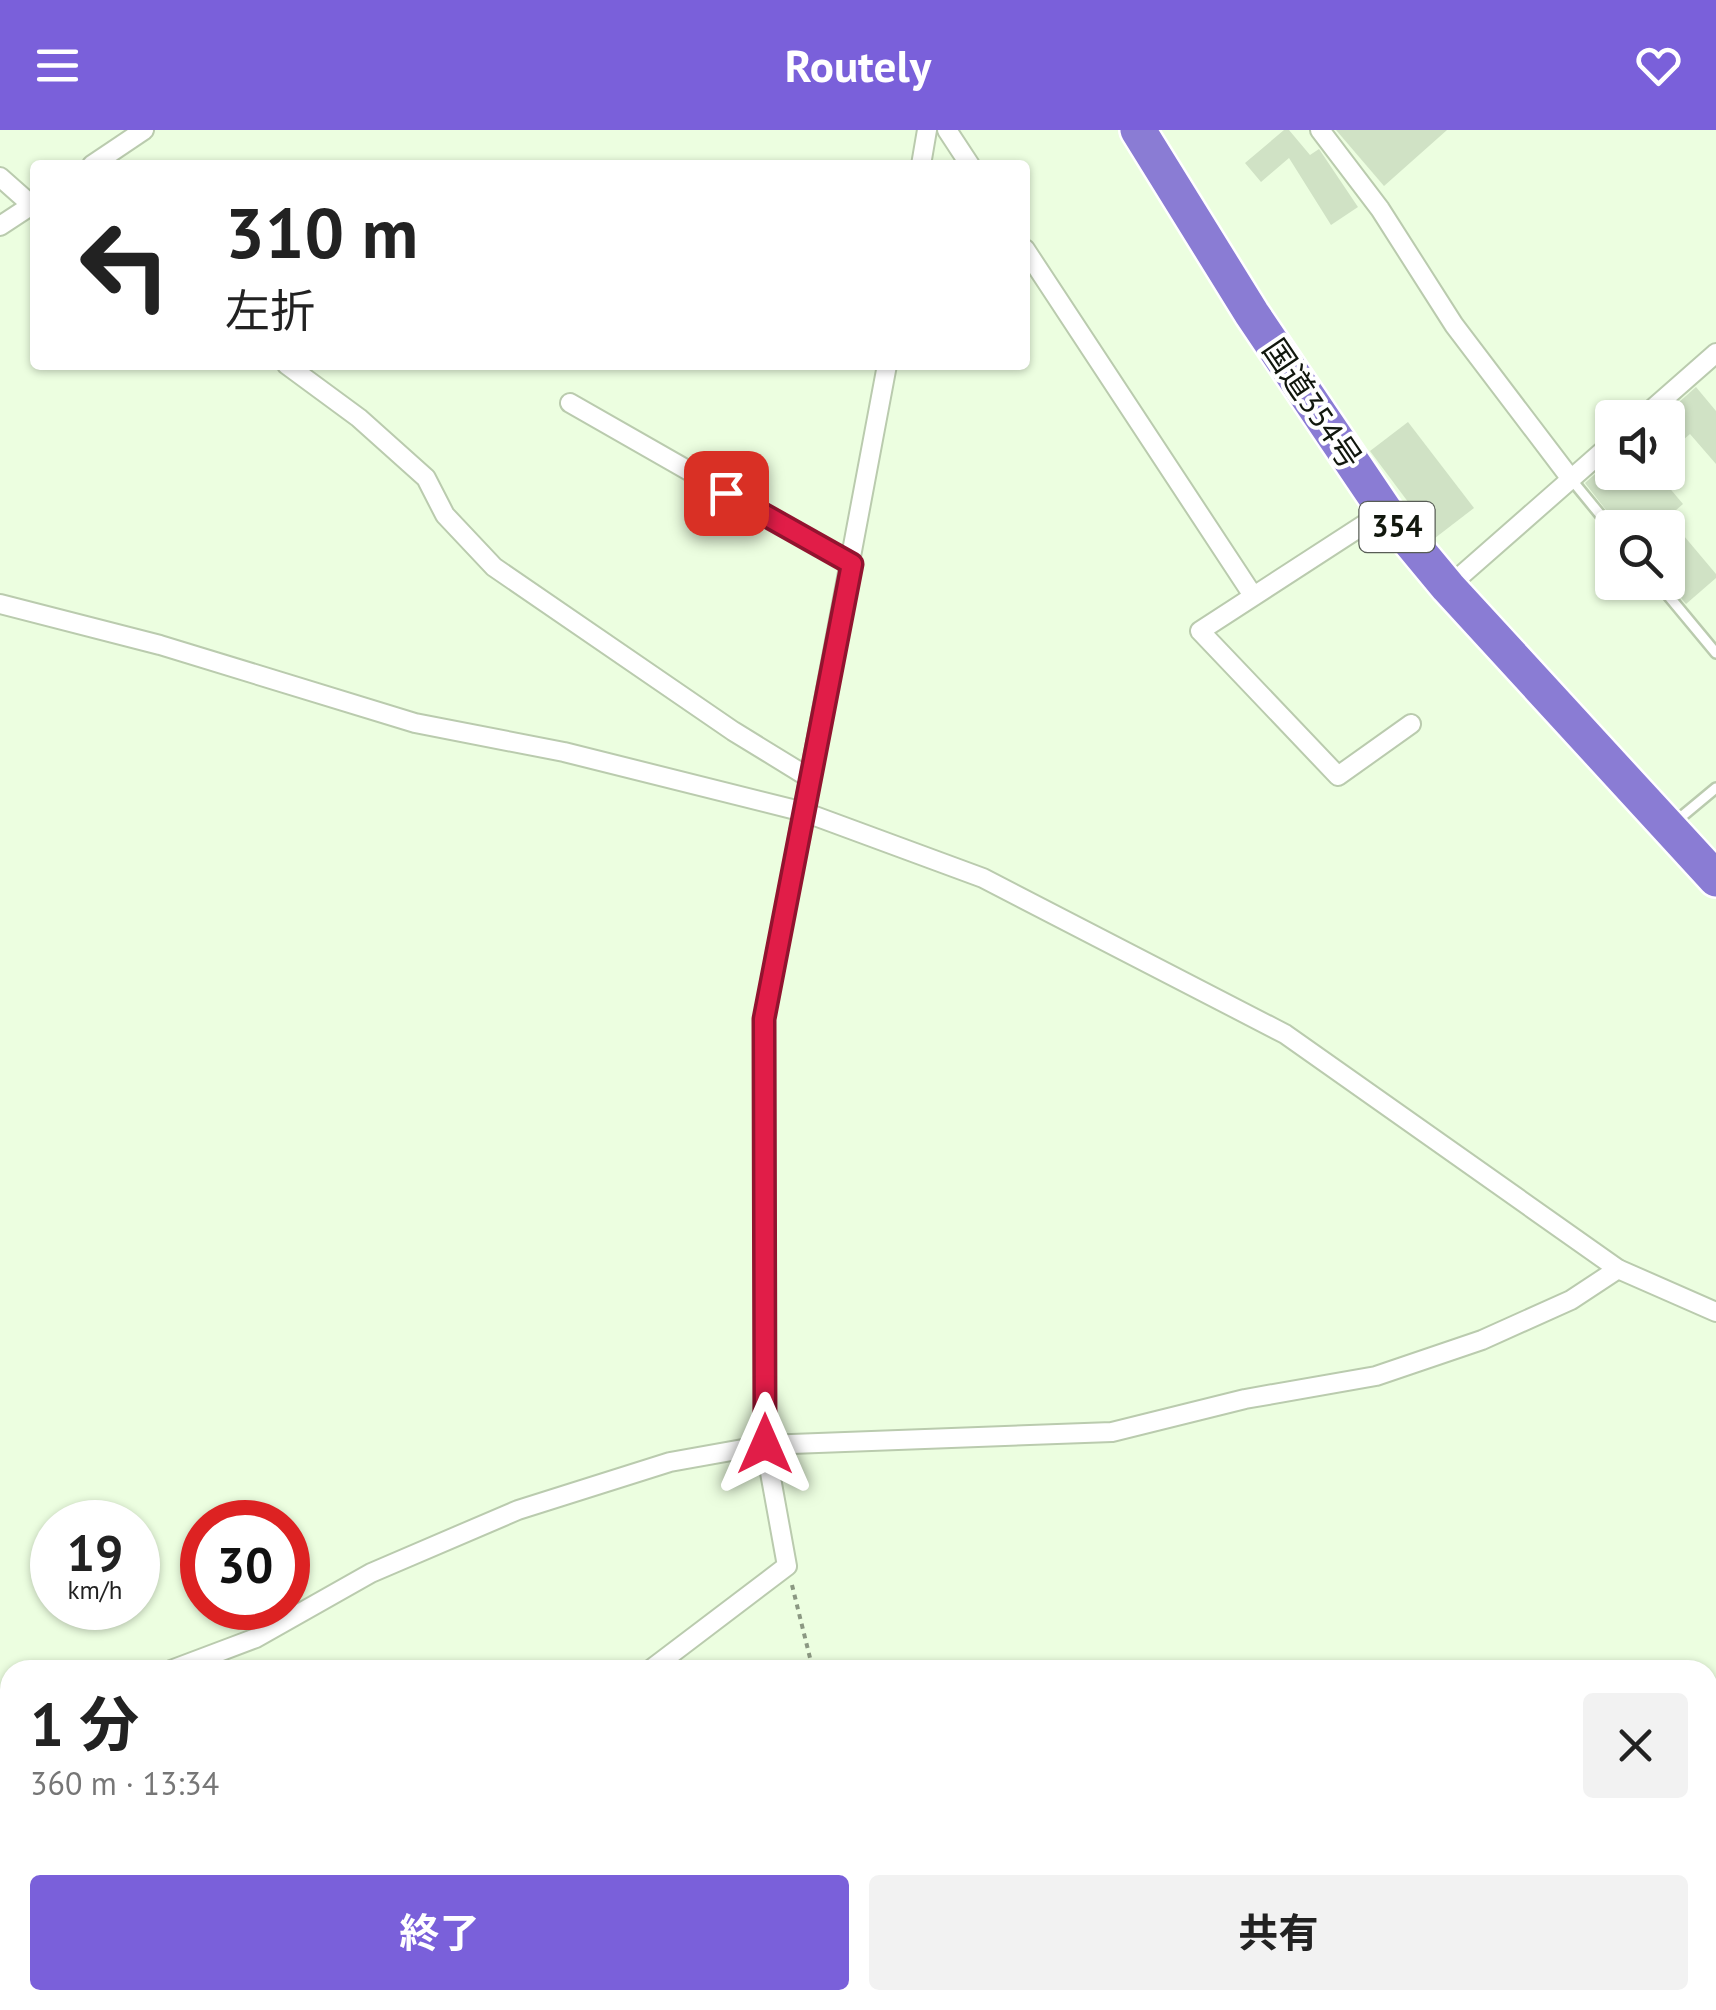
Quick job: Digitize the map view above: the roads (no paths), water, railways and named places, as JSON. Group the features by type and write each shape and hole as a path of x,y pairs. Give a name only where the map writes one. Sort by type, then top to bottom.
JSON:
{"highway":[{"name":"国道354号","path":"1138,130 1252,314 1385,512 1448,587 1716,879"}],"street":[{"path":"99,160 144,130"},
{"path":"922,160 927,130"},
{"path":"946,130 967,160"},
{"path":"1320,130 1380,209 1454,326 1571,480"},
{"path":"0,177 30,203"},
{"path":"0,226 30,208"},
{"path":"1030,257 1252,594"},
{"path":"1662,400 1716,353"},
{"path":"294,370 358,418 426,478 445,515 494,567 700,710 808,777"},
{"path":"663,1660 787,1566 765,1444 764,1019 852,564 885,370"},
{"path":"570,403 852,564"},
{"path":"1448,587 1595,458"},
{"path":"1385,512 1200,631 1338,776 1411,724"},
{"path":"0,604 160,645 415,723 564,752 804,812 983,878 1285,1034 1618,1270 1716,1312"},
{"path":"198,1660 256,1638 371,1573 518,1510 670,1462 765,1444 1112,1432 1245,1399 1376,1376 1482,1340 1571,1300 1618,1270"}],"lane":[{"path":"1571,480 1596,510"},
{"path":"1672,600 1716,653"},
{"path":"1668,826 1716,788"}]}
